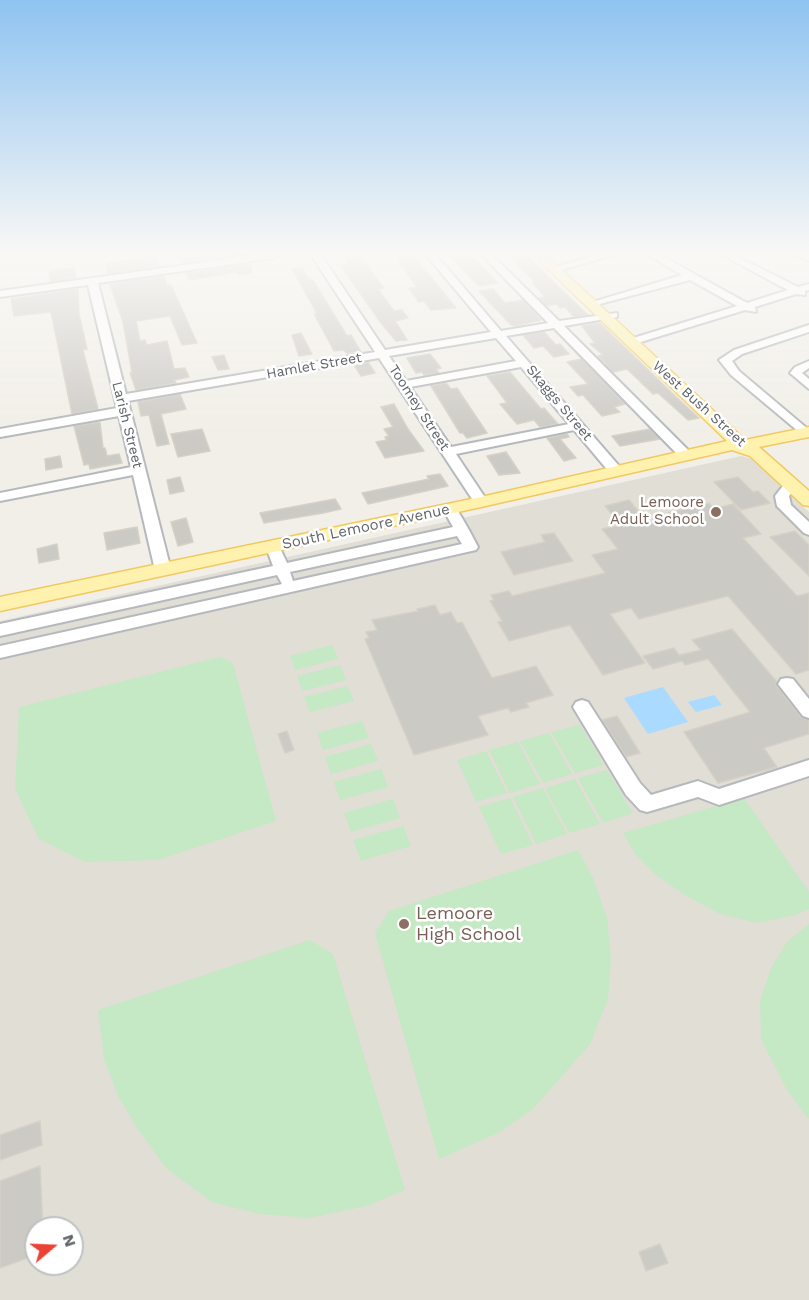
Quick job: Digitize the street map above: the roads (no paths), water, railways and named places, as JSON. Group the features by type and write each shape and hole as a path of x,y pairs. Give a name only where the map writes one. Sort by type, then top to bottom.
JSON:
{"main road":[{"name":"West Bush Street","path":"610,316 745,444 809,501"},
{"name":"South Lemoore Avenue","path":"0,604 450,509 805,429"}],"street":[{"name":"Larish Street","path":"101,316 163,570"},
{"name":"Toomey Street","path":"357,316 481,502"},
{"name":"Skaggs Street","path":"484,316 615,470"},
{"path":"548,316 686,455"},
{"name":"Hamlet Street","path":"0,432 122,405 591,316"},
{"path":"639,344 733,316"},
{"path":"805,429 735,373 725,360 738,352 809,328"},
{"path":"404,386 525,363"},
{"path":"809,364 796,373 809,385"},
{"path":"447,452 578,426"},
{"path":"0,497 139,470"},
{"path":"791,485 782,496 784,506 809,530"},
{"path":"0,652 471,547 450,509"},
{"path":"0,630 462,530"},
{"path":"273,547 288,588"},
{"path":"65,591 70,637"},
{"path":"788,684 809,711"},
{"path":"582,707 633,789 647,804 698,789 719,797 809,768"}],"water":[{"path":"663,687 688,722 648,734 624,698"},
{"path":"714,695 722,705 696,712 688,702"}],"place":[{"name":"Lemoore Adult School","path":"716,512"},
{"name":"Lemoore High School","path":"404,924"}]}
